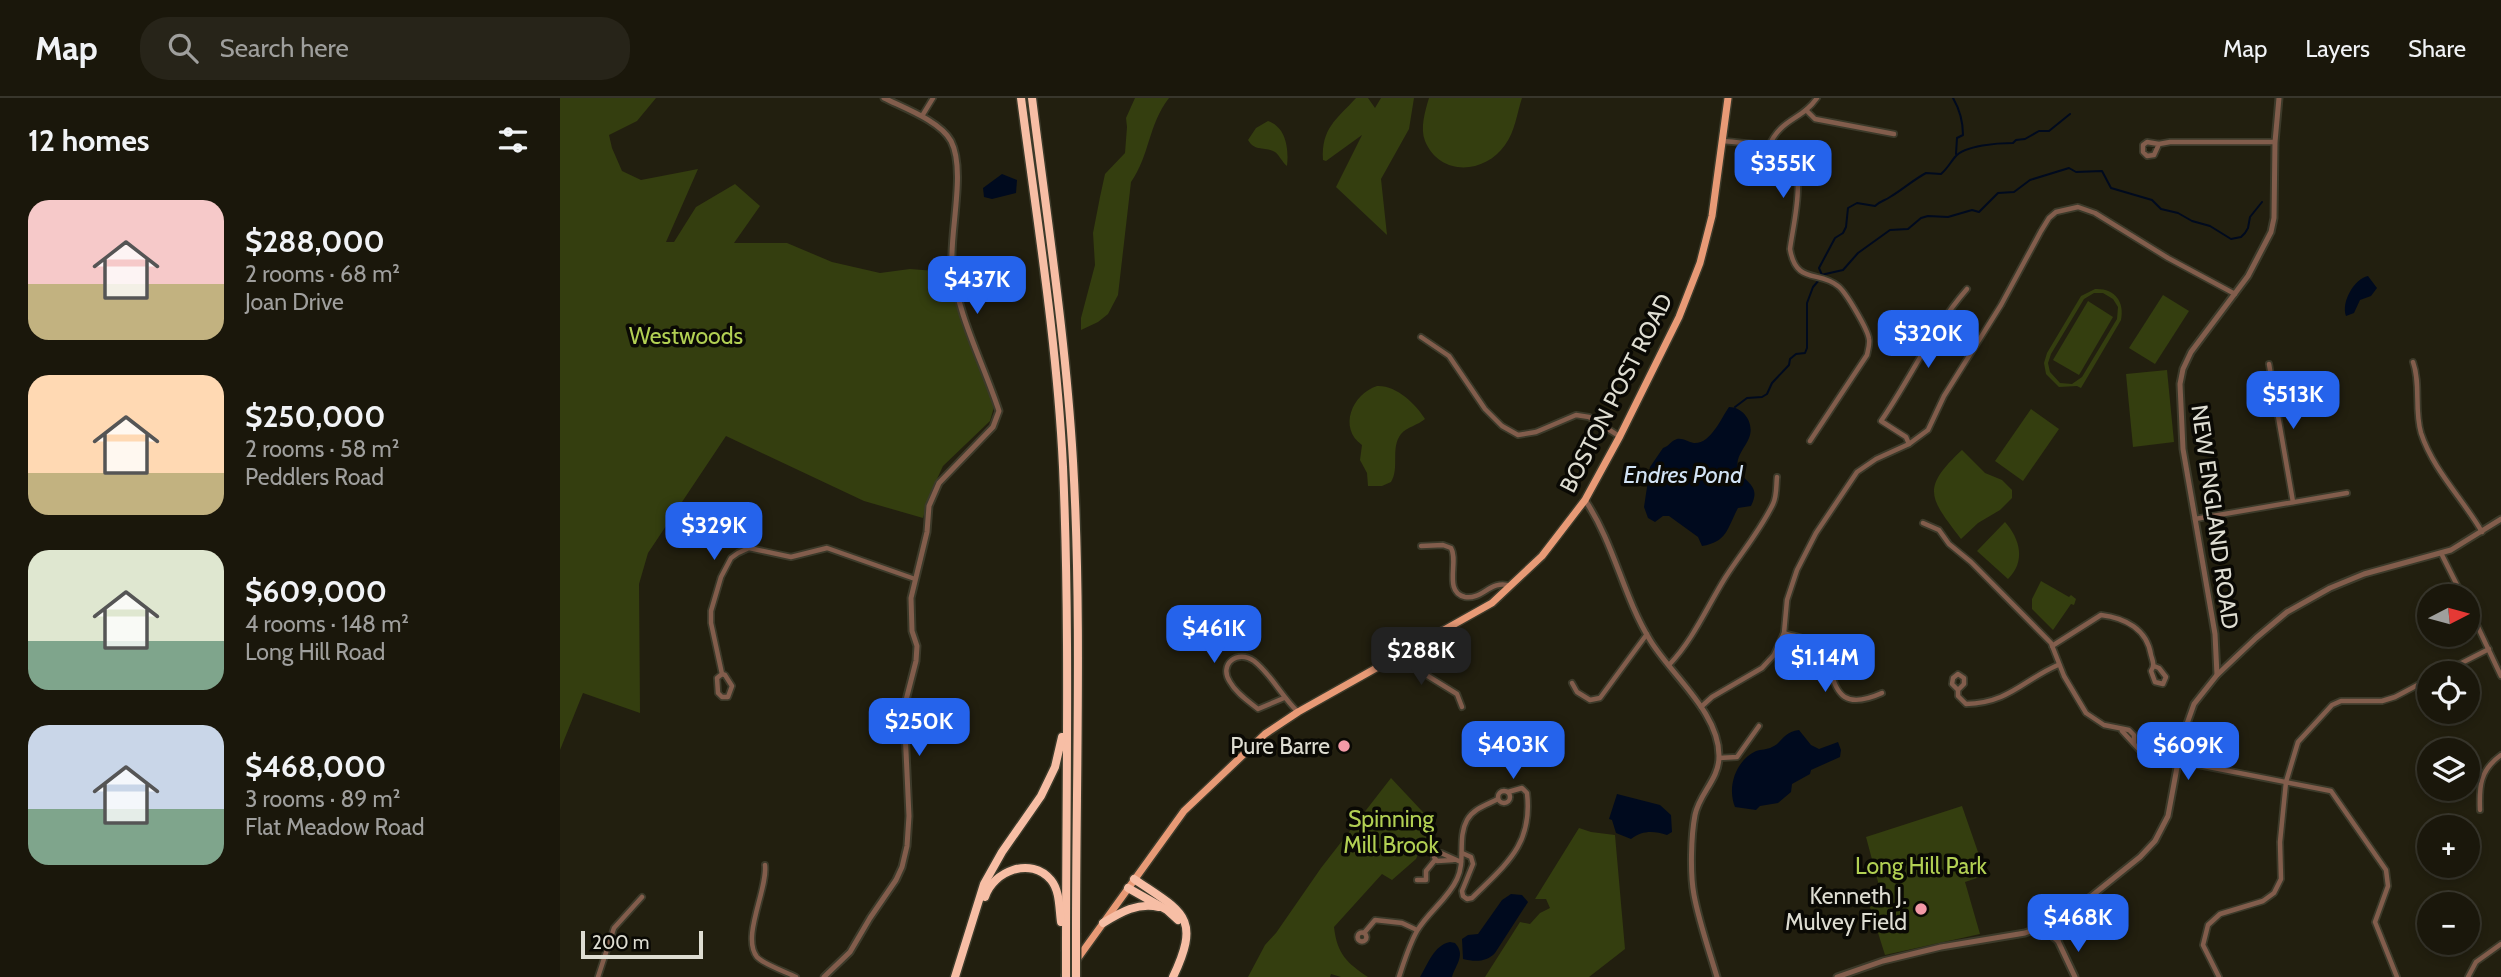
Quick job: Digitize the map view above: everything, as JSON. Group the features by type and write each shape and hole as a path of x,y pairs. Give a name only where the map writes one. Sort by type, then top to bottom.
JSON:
{"highway":[{"path":"1021,98 1052,342 1061,442 1066,549 1065,977"},
{"path":"1032,98 1063,341 1073,463 1076,550 1076,977"},
{"path":"958,977 984,884 1002,852 1041,796 1055,767 1066,717"},
{"path":"958,977 986,892 1000,875 1012,869 1040,871 1050,878 1056,890 1066,950"},
{"path":"1134,879 1172,906 1185,922 1187,943 1171,977"},
{"path":"1128,888 1167,909 1177,918 1182,928 1184,940 1171,977"},
{"path":"1103,923 1136,906 1148,905 1167,909"}],"main road":[{"name":"BOSTON POST ROAD","path":"1065,977 1184,811 1265,734 1298,712 1482,609 1512,586 1542,556 1585,500 1679,317 1700,263 1712,216 1728,98"}],"street":[{"path":"824,977 850,952 897,880 907,846 909,816 904,708 917,646 910,615 915,579 927,532 929,506 939,483 993,427 999,411 966,326 952,263 956,172 954,150 949,138 922,116 884,98"},
{"path":"922,116 933,98"},
{"path":"1768,148 1780,127 1806,110 1817,98"},
{"name":"NEW ENGLAND ROAD","path":"2217,675 2215,634 2181,431 2182,374 2196,345 2236,295 2259,259 2271,232 2274,218 2275,142 2279,98"},
{"path":"1806,110 1815,119 1894,134"},
{"path":"1723,141 1782,151 1790,158 1799,179 1790,248 1791,260 1798,269 1808,275 1838,286 1864,325 1870,340 1867,355 1810,441"},
{"path":"2159,144 2275,142"},
{"path":"1701,707 1712,697 1762,668 1774,655 1784,633 1787,600 1797,570 1836,501 1857,472 1876,459 1909,444 1928,430 1944,396 2001,304 2041,231 2056,212 2078,207 2095,213 2168,258 2236,295"},
{"path":"1909,444 1906,437 1881,421 1904,387 1923,351 1966,289"},
{"path":"1421,337 1449,356 1485,408 1502,426 1518,435 1536,432 1576,415 1590,417 1620,436"},
{"path":"2413,362 2417,418 2424,442 2482,532"},
{"path":"2269,364 2293,502"},
{"path":"1669,665 1678,656 1775,501 1777,477"},
{"path":"2195,519 2347,494"},
{"path":"1585,500 1600,522 1621,579 1647,634 1701,707 1716,734 1719,758 1717,771 1694,816 1692,866 1693,894 1717,977"},
{"path":"1837,977 1875,963 1915,953 2043,928 2070,915 2140,857 2155,841 2168,816 2191,712 2217,675 2275,621 2317,594 2352,578 2441,553 2501,519"},
{"path":"1923,523 1939,530 1949,544 1971,562 2052,646 2058,664 2086,713 2104,725 2121,730 2141,752 2151,758 2331,792 2386,870 2389,886 2375,922 2397,977"},
{"path":"1421,545 1443,545 1451,548 1455,558 1452,580 1460,594 1466,597 1475,596 1497,583 1512,586"},
{"path":"722,674 718,678 718,693 722,697 728,697 732,693 732,686 722,674 711,611 721,577 731,558 738,553 749,548 791,557 827,548 915,579"},
{"path":"2441,553 2456,584"},
{"path":"2052,646 2101,615 2116,617 2145,635 2150,644 2154,666"},
{"path":"2480,631 2501,676"},
{"path":"1784,633 1812,642 1825,660 1838,690 1850,700 1863,701 1881,693"},
{"path":"1572,683 1577,692 1590,700 1600,698 1647,634"},
{"path":"2465,661 2489,649"},
{"path":"1403,653 1423,673 1457,694 1462,707"},
{"path":"1284,698 1258,709 1229,682 1226,668 1229,662 1241,656 1253,660 1298,712"},
{"path":"1958,690 1958,696 1966,704 1980,704 2005,697 2058,664"},
{"path":"2219,977 2203,945 2208,925 2220,914 2263,901 2277,887 2282,871 2280,842 2286,782 2298,742 2332,705 2341,701 2382,701 2417,685"},
{"path":"1719,758 1737,757 1759,726"},
{"path":"2480,810 2479,789 2483,772 2501,755"},
{"path":"1399,977 1417,930 1452,889 1461,870 1461,862 1464,830 1467,819 1474,811 1498,799 1508,801 1508,792 1522,788 1527,793 1525,835 1503,867 1472,898 1467,899 1462,896 1462,891 1473,864 1471,857 1462,853"},
{"path":"1417,880 1426,880 1426,871 1438,852 1461,862"},
{"path":"765,865 766,876 757,904 752,948 758,958 796,977"},
{"path":"598,977 614,928 642,897"},
{"path":"1364,933 1370,923 1385,919 1417,930"},
{"path":"2057,923 2058,941 2074,977"},
{"path":"2043,928 2058,941"},
{"path":"2468,977 2476,962 2501,944"}],"green space":[{"name":"Westwoods","path":"560,98 656,98 637,121 609,135 622,171 641,180 698,169 666,242 674,242 696,207 735,184 760,206 734,243 787,243 832,262 880,273 910,269 949,270 961,319 994,407 990,421 943,466 923,518 864,501 726,436 648,553 639,584 640,713 583,693 560,750"},
{"path":"1135,98 1169,98 1157,119 1142,161 1131,182 1118,295 1108,314 1081,330 1081,318 1095,265 1093,233 1105,174 1125,153 1126,118"},
{"path":"1356,98 1368,98 1375,108 1381,98 1414,98 1409,129 1381,179 1387,235 1336,187 1362,135 1326,161 1323,160 1328,132"},
{"path":"1429,98 1522,98 1505,145 1486,162 1463,167 1441,161 1425,141 1423,125"},
{"path":"1268,121 1279,128 1285,139 1287,166 1275,152 1257,147 1248,140 1256,128"},
{"path":"2095,289 2113,293 2120,302 2121,320 2081,388 2059,387 2046,374 2044,363 2047,353 2081,296","holes":["2094,293 2103,293 2113,299 2118,307 2117,319 2082,377 2072,384 2060,383 2050,372 2048,363 2051,354 2084,299"]},
{"path":"2163,295 2189,311 2155,364 2129,348"},
{"path":"2088,301 2113,317 2079,375 2053,360"},
{"path":"2167,370 2174,442 2133,447 2126,374"},
{"path":"1377,386 1405,396 1425,419 1401,434 1396,445 1395,471 1391,482 1382,486 1368,486 1367,473 1360,460 1362,445 1351,430 1350,421 1351,412 1361,396"},
{"path":"2031,409 2059,429 2023,481 1995,461"},
{"path":"1962,450 1985,473 2002,480 2012,490 2012,498 1961,539 1942,513 1934,494 1940,475"},
{"path":"2005,522 2019,550 2017,565 2008,579 1977,551"},
{"path":"2041,581 2076,599 2053,630 2032,609 2032,599"},
{"name":"Spinning Mill Brook","path":"1391,778 1436,826 1426,838 1416,859 1392,880 1382,874 1334,927 1344,957 1368,977 1341,977 1331,974 1330,977 1248,977 1265,945"},
{"name":"Long Hill Park","path":"1962,806 1986,875 1965,882 1980,934 1885,955 1868,901 1881,893 1866,837"},
{"path":"1579,828 1615,835 1625,949 1589,977 1485,977 1520,922 1530,924 1540,913 1550,908 1546,899 1535,899"}],"water":[{"path":"1002,174 1017,180 1016,193 992,199 984,197 983,188"},
{"path":"2368,276 2377,288 2371,296 2360,300 2354,313 2346,316 2345,304 2350,292 2358,282"},
{"name":"Endres Pond","path":"1729,407 1744,413 1751,427 1737,464 1753,489 1754,499 1751,506 1738,508 1721,538 1702,546 1698,537 1669,516 1663,516 1655,522 1648,518 1644,507 1650,467 1663,448 1677,439 1694,443 1706,439"},
{"path":"1799,730 1811,745 1819,749 1838,742 1840,757 1811,770 1810,774 1792,784 1791,792 1778,803 1760,806 1756,810 1735,807 1733,784 1743,761 1756,751 1770,748 1790,733"},
{"path":"1617,794 1660,805 1671,815 1672,832 1667,835 1644,833 1631,839 1616,833 1612,820 1609,819"},
{"path":"1511,894 1522,895 1528,902 1495,953 1480,960 1463,959 1462,939 1478,934 1502,900"},
{"path":"1450,942 1455,943 1460,952 1452,977 1420,977 1436,951"}],"waterway":[{"path":"1953,98 1963,130 1963,135 1957,138 1956,154"},
{"path":"1822,275 1819,268 1835,238 1843,233 1846,227 1848,208 1857,203 1875,206 1926,173 1941,174 1955,157 1966,150 2013,143 2039,131 2049,131 2070,114"},
{"path":"1821,275 1843,270 1858,253 1890,230 1908,229 1921,218 1928,216 1948,217 1972,210 1979,212 1998,193 2014,192 2030,180 2069,168 2076,172 2102,171 2111,188 2152,200 2161,209 2210,226 2231,239 2241,237 2245,233 2250,217 2262,202"},
{"path":"1735,407 1747,398 1767,394 1772,383 1789,365 1790,359 1796,354 1805,353 1807,303 1819,280"}],"place":[{"name":"Pure Barre","path":"1344,746"},
{"name":"Kenneth J. Mulvey Field","path":"1921,909"}]}
